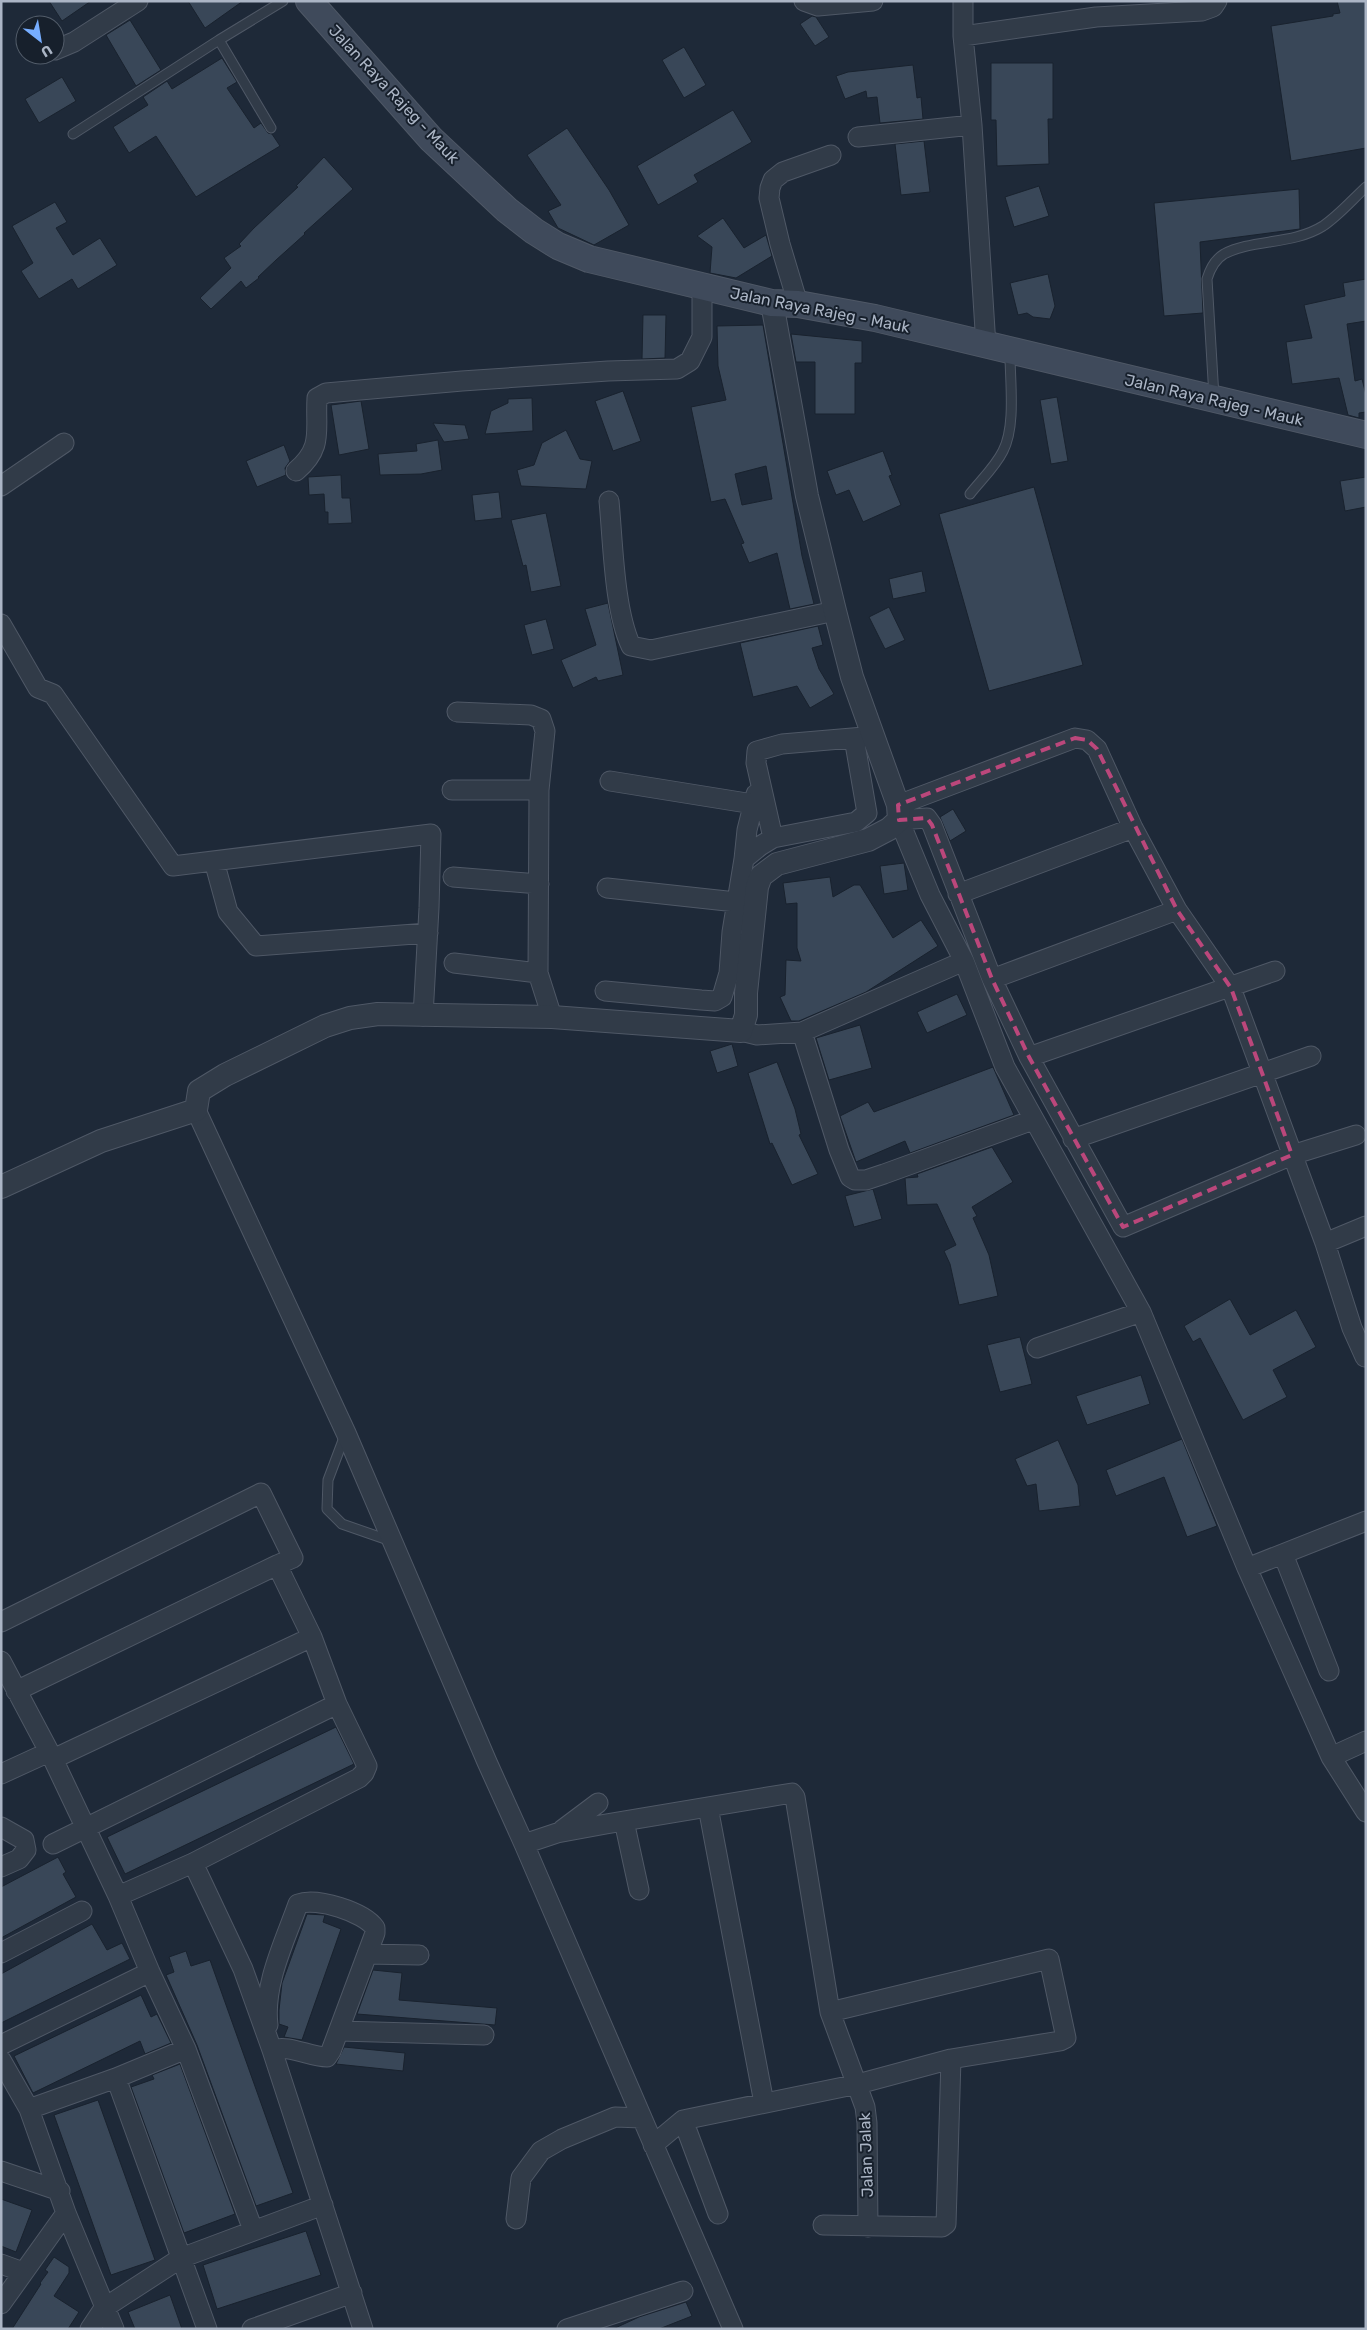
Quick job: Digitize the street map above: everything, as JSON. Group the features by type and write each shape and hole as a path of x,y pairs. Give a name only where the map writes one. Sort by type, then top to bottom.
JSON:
{"main road":[{"name":"Jalan Raya Rajeg - Mauk","path":"309,1 431,138 507,210 534,231 558,246 589,259 772,304 798,304 874,318 1366,435"}],"street":[{"path":"65,46 138,1"},
{"path":"804,1 818,6 873,1"},
{"path":"963,1 963,36 998,349"},
{"path":"963,36 1096,9 1202,11 1213,7 1217,1"},
{"path":"858,137 972,125"},
{"path":"798,304 769,198 770,188 773,180 783,172 831,155"},
{"path":"296,471 308,461 316,448 317,398 326,393 608,371 677,369 690,361 702,337 702,286"},
{"path":"744,860 773,838 856,822 868,813 864,737 852,676 807,496 772,304"},
{"path":"1,486 64,443"},
{"path":"609,501 619,603 626,635 631,646 651,650 835,611"},
{"path":"1,624 38,688 53,694 173,866 431,834 423,1016"},
{"path":"457,712 531,714 541,719 544,731 539,790 538,973 552,1017"},
{"path":"773,838 755,757 759,749 782,744 864,737"},
{"path":"864,737 898,812 930,895 964,961 1005,1067 1141,1312 1247,1568 1330,1757 1366,1812"},
{"path":"741,1031 746,1015 746,993 756,887 761,876 777,864 868,840 888,829 898,812 1067,740 1082,738 1097,749 1133,828 1178,910 1231,988 1325,1243 1359,1325 1365,1357"},
{"path":"610,781 753,804"},
{"path":"605,991 715,1001 722,997 729,973 736,902 753,804 760,783"},
{"path":"452,790 539,790"},
{"path":"898,812 927,818 940,842 958,894 992,979 1029,1057 1123,1227 1292,1155 1356,1135"},
{"path":"958,894 1133,828"},
{"path":"214,861 228,912 256,946 428,933"},
{"path":"453,877 539,884"},
{"path":"607,888 736,902"},
{"path":"992,979 1178,910"},
{"path":"1,1187 101,1141 198,1100 225,1075 295,1040 350,1018 378,1014 552,1017 741,1031 757,1034 802,1032 964,961"},
{"path":"454,963 538,973"},
{"path":"1029,1057 1231,988 1275,971"},
{"path":"802,1032 839,1150 850,1177 855,1180 866,1180 884,1174 1033,1120"},
{"path":"1073,1139 1311,1056"},
{"path":"198,1100 346,1433 391,1541 733,2329"},
{"path":"1325,1243 1366,1226"},
{"path":"1037,1348 1141,1312"},
{"path":"1,1622 261,1493 293,1558 7,1678 51,1755 84,1828 118,1896 150,1972 186,2049 253,2230"},
{"path":"1247,1568 1366,1521"},
{"path":"1283,1554 1329,1671"},
{"path":"118,1896 193,1862 359,1778 364,1773 367,1766 337,1704 312,1637 277,1565"},
{"path":"1,1774 51,1755 312,1637"},
{"path":"53,1844 337,1704"},
{"path":"1330,1757 1366,1741"},
{"name":"Jalan Jalak","path":"708,1807 788,1793 792,1793 795,1797 830,2012 858,2084 867,2123 868,2227"},
{"path":"557,1833 598,1803"},
{"path":"524,1844 557,1833 708,1807 764,2103"},
{"path":"624,1822 639,1890"},
{"path":"1,1827 24,1840 26,1850 19,1859 1,1867"},
{"path":"193,1862 243,1969 276,2049"},
{"path":"276,2049 327,2058 368,1954 375,1928 369,1919 336,1906 306,1901 298,1904 277,1962 266,2010 268,2028 363,2329"},
{"path":"1,1953 82,1911"},
{"path":"368,1954 419,1955"},
{"path":"653,2145 683,2120 858,2084 951,2059 1060,2041 1066,2038 1055,1979 1049,1959 830,2012"},
{"path":"1,2045 150,1972"},
{"path":"339,2031 484,2035"},
{"path":"29,2109 116,2078 186,2049"},
{"path":"823,2225 942,2227 946,2224 951,2059"},
{"path":"1,2060 29,2109 60,2191 66,2213 114,2329"},
{"path":"116,2078 207,2329"},
{"path":"516,2219 521,2178 542,2151 562,2139 615,2116 642,2118"},
{"path":"683,2120 718,2214"},
{"path":"1,2171 60,2191"},
{"path":"90,2329 104,2308 182,2258 323,2205"},
{"path":"1,2304 66,2213"},
{"path":"1,2264 23,2272"},
{"path":"567,2329 683,2290"},
{"path":"252,2329 352,2293"}],"lane":[{"path":"73,134 283,1"},
{"path":"219,40 271,128"},
{"path":"1214,400 1207,279 1211,267 1222,255 1237,249 1282,242 1322,226 1366,188"},
{"path":"970,494 1004,450 1010,429 998,349"},
{"path":"346,1433 328,1480 327,1509 342,1524 391,1541"}],"highlighted area":[{"path":"1075,738 1087,740 1097,749 1177,910 1231,988 1292,1155 1123,1227 1029,1057 992,979 932,825 927,818 899,820 898,805"}],"building":[{"path":"49,1 91,1 65,19 65,15 58,15"},
{"path":"188,1 243,1 205,28"},
{"path":"1337,1 1366,1 1366,148 1291,161 1271,26 1333,16 1333,14 1340,13"},
{"path":"812,16 816,17 829,37 815,46 800,24"},
{"path":"130,20 161,70 136,86 106,35"},
{"path":"684,47 706,85 684,98 662,60"},
{"path":"222,58 237,82 227,88 254,128 261,123 280,146 196,197 156,136 129,153 113,127 148,105 143,97 167,81 172,89"},
{"path":"991,63 1053,63 1053,119 1048,119 1049,164 997,166 996,120 991,120"},
{"path":"913,65 917,98 921,97 923,119 880,123 877,97 867,98 866,91 845,99 836,76 848,72"},
{"path":"62,77 76,101 39,123 25,99"},
{"path":"733,110 752,142 694,175 698,182 658,205 637,166"},
{"path":"567,128 609,190 629,225 594,245 558,228 548,211 561,205 527,155"},
{"path":"924,141 930,192 901,195 895,144"},
{"path":"324,157 353,189 304,233 259,278 246,288 241,281 211,309 200,298 231,268 224,258 241,246 239,244 298,187 296,186"},
{"path":"1039,186 1049,216 1014,227 1005,197"},
{"path":"1299,189 1300,229 1200,242 1203,313 1164,316 1154,203"},
{"path":"55,202 67,222 56,228 73,255 100,238 117,265 78,289 72,279 39,299 21,271 33,263 12,226"},
{"path":"723,218 744,248 766,235 772,256 736,278 710,273 712,247 697,236"},
{"path":"1048,274 1055,306 1050,319 1033,317 1027,313 1018,315 1010,283"},
{"path":"1366,279 1366,321 1347,324 1355,381 1362,379 1366,395 1366,412 1359,413 1359,418 1348,415 1339,378 1292,384 1286,342 1312,338 1304,305 1345,296 1343,283"},
{"path":"643,315 666,315 665,358 642,359"},
{"path":"763,325 802,556 814,604 790,609 777,553 749,563 741,544 744,543 725,499 711,502 691,407 726,400 718,366 717,326","holes":["766,466 772,499 742,505 735,474"]},
{"path":"791,334 862,341 862,363 855,363 855,414 815,414 815,362 796,362"},
{"path":"623,391 641,441 613,451 595,401"},
{"path":"1057,397 1068,461 1051,464 1040,400"},
{"path":"532,398 533,431 485,434 491,411 508,403 508,399"},
{"path":"361,401 369,449 339,455 331,405"},
{"path":"433,423 465,425 469,439 444,442"},
{"path":"566,430 580,459 592,461 586,489 521,486 517,470 534,465 542,443"},
{"path":"438,440 442,470 421,474 380,475 378,454 417,451 416,444"},
{"path":"284,445 290,461 285,468 286,475 257,487 246,461"},
{"path":"883,451 892,475 889,476 901,505 863,522 849,490 836,495 827,471"},
{"path":"341,475 342,498 350,498 352,523 328,524 328,512 325,512 324,494 309,495 308,477"},
{"path":"1366,477 1366,507 1345,511 1340,481"},
{"path":"1034,487 1083,665 989,691 939,514"},
{"path":"499,492 502,518 475,521 472,495"},
{"path":"546,513 561,586 531,592 526,565 523,566 511,520"},
{"path":"922,571 926,592 893,599 889,579"},
{"path":"608,603 623,675 598,681 596,677 573,688 561,660 596,645 585,609"},
{"path":"889,607 905,640 885,649 869,617"},
{"path":"546,619 554,649 532,655 524,625"},
{"path":"818,626 823,645 812,648 819,669 834,694 810,708 797,686 753,697 740,643"},
{"path":"953,809 966,831 950,841 940,817"},
{"path":"904,863 908,890 884,894 880,866"},
{"path":"830,877 833,897 854,885 860,885 893,938 921,920 938,946 866,992 799,1021 791,1021 780,997 785,995 786,960 801,961 797,948 797,903 786,904 783,883"},
{"path":"957,994 967,1015 927,1033 917,1012"},
{"path":"860,1025 872,1068 829,1080 816,1038"},
{"path":"732,1044 738,1066 717,1073 710,1051"},
{"path":"777,1062 795,1109 801,1134 799,1135 818,1174 792,1185 772,1143 770,1144 748,1073"},
{"path":"993,1067 1014,1115 910,1153 905,1141 856,1162 840,1116 868,1102 874,1112"},
{"path":"992,1147 1013,1182 972,1207 977,1216 973,1218 989,1255 998,1296 959,1305 950,1264 944,1251 956,1245 937,1204 907,1205 905,1178 918,1177 917,1174"},
{"path":"873,1189 882,1219 854,1227 845,1196"},
{"path":"1230,1299 1250,1335 1296,1310 1316,1347 1273,1370 1287,1397 1243,1420 1200,1338 1193,1342 1184,1326"},
{"path":"1020,1337 1032,1384 1000,1392 987,1345"},
{"path":"1141,1375 1150,1404 1087,1425 1076,1396"},
{"path":"1182,1439 1217,1526 1187,1537 1164,1477 1116,1496 1106,1470"},
{"path":"1058,1440 1078,1485 1080,1506 1039,1511 1036,1484 1027,1486 1015,1459"},
{"path":"336,1727 354,1764 125,1874 107,1837"},
{"path":"58,1857 66,1872 63,1874 76,1897 1,1938 1,1887"},
{"path":"307,1914 325,1915 323,1922 341,1929 302,2040 284,2037 288,2027 279,2024 279,2010 282,1983"},
{"path":"92,1924 107,1950 122,1943 130,1959 1,2023 1,1974"},
{"path":"186,1951 191,1966 210,1960 293,2193 256,2206 197,2045 166,1975 174,1972 169,1957"},
{"path":"373,1970 402,1973 399,2000 497,2008 495,2025 357,2014"},
{"path":"141,1995 151,2017 157,2014 171,2043 145,2054 140,2041 33,2093 14,2056"},
{"path":"344,2047 405,2053 403,2071 336,2064"},
{"path":"180,2064 235,2214 184,2233 131,2087 154,2079 152,2075"},
{"path":"98,2100 155,2260 111,2275 54,2115"},
{"path":"1,2199 32,2210 16,2252 1,2246"},
{"path":"306,2231 321,2275 217,2309 203,2265"},
{"path":"54,2257 69,2267 69,2273 54,2296 79,2312 68,2329 12,2329 48,2272 45,2270"},
{"path":"170,2295 182,2329 135,2329 128,2312"},
{"path":"686,2302 692,2316 659,2329 613,2329 639,2317"}]}
